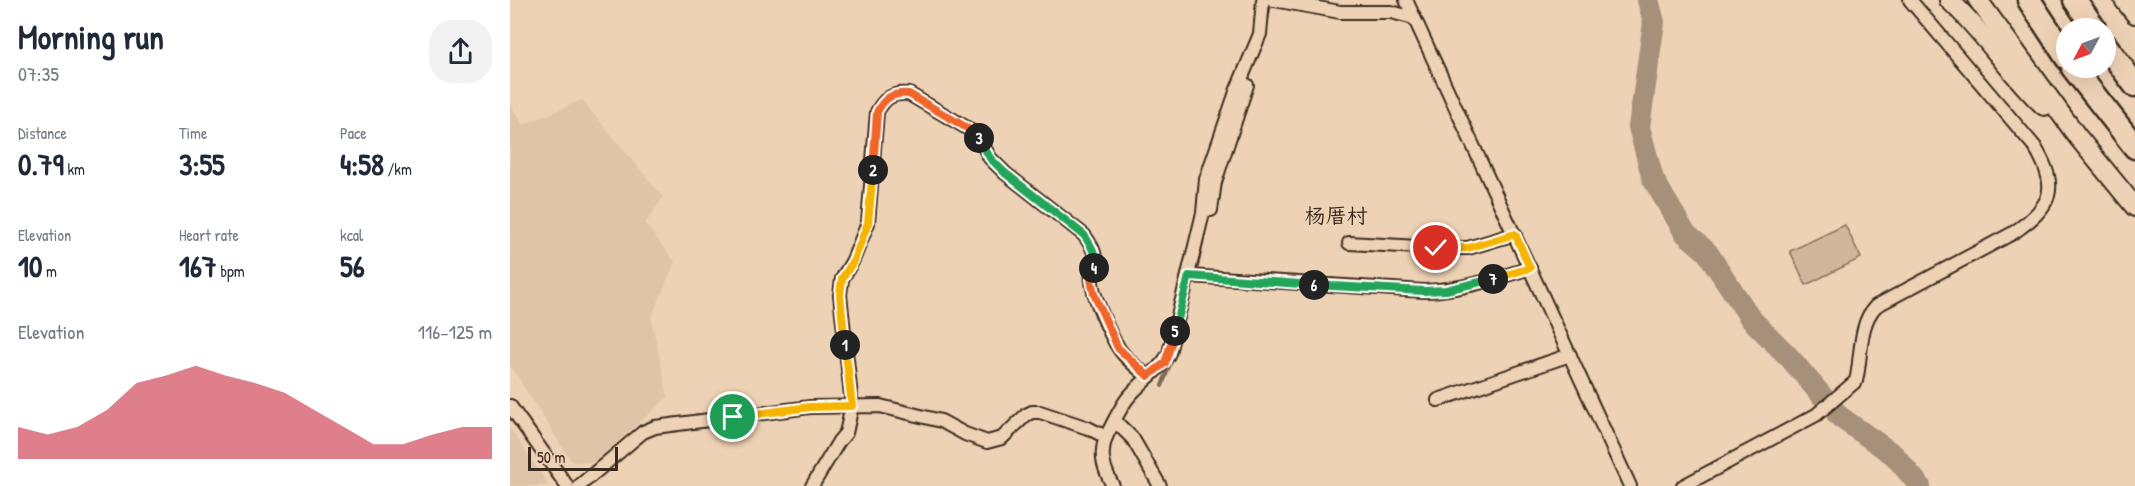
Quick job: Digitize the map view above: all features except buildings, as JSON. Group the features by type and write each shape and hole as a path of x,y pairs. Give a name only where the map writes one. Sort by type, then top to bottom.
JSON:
{"highway":[{"path":"2029,0 2056,41"},
{"path":"2075,0 2087,18"},
{"path":"2116,59 2135,85"},
{"path":"2081,78 2135,147"}],"street":[{"path":"1113,486 1105,471 1103,460 1106,437 1126,400 1148,376 1165,363 1206,210 1211,181 1260,34 1263,0"},
{"path":"1274,0 1340,12 1391,12 1414,18"},
{"path":"1406,0 1630,486"},
{"path":"1683,486 1816,415 1856,381 1865,324 1868,314 1876,306 2013,233 2034,218 2045,203 2050,187 2046,166 2035,147 1910,0"},
{"path":"1949,0 1963,13 2029,92 2077,136"},
{"path":"1978,0 2077,136 2135,207"},
{"path":"2124,0 2135,14"},
{"path":"812,486 846,433 852,406 840,295 842,279 854,260 868,223 877,112 889,96 900,93 909,94 967,128 980,140 990,158 1005,173 1084,235 1093,247 1096,258 1091,280 1094,294 1118,348 1148,376"},
{"path":"1349,243 1468,248 1515,234"},
{"path":"1189,276 1424,291 1446,290 1483,282 1530,268"},
{"path":"1438,400 1570,355"},
{"path":"510,406 567,486"},
{"path":"579,486 643,432 656,427 810,407 880,406 941,420 965,434 987,442 1002,438 1026,415 1040,412 1088,428 1106,437"},
{"path":"1115,421 1133,439 1160,486"}],"shaded area":[{"path":"582,100 663,197 645,224 675,262 651,318 668,397 595,462 572,462 510,365 510,103 523,125"},
{"path":"1845,225 1861,258 1806,285 1790,251"},
{"path":"510,428 549,486 510,486"}],"waterway":[{"path":"1648,0 1654,22 1639,127 1653,179 1685,233 1707,252 1751,319 1789,357 1840,417 1894,455 1920,486"},
{"path":"1267,19 1270,6"},
{"path":"1197,267 1204,235"},
{"path":"1178,340 1191,291"},
{"path":"1162,386 1172,358"}],"district":[{"name":"杨厝村","path":"1336,216"}],"route":[{"path":"733,417 810,407 852,406 840,295 842,279 854,260 868,223 877,112 889,96 900,93 909,94 967,128 980,140 990,158 1005,173 1084,235 1093,247 1096,258 1091,280 1094,294 1118,348 1148,376 1165,363 1189,276 1424,291 1446,290 1483,282 1530,268 1515,234 1468,248 1436,248"}]}
